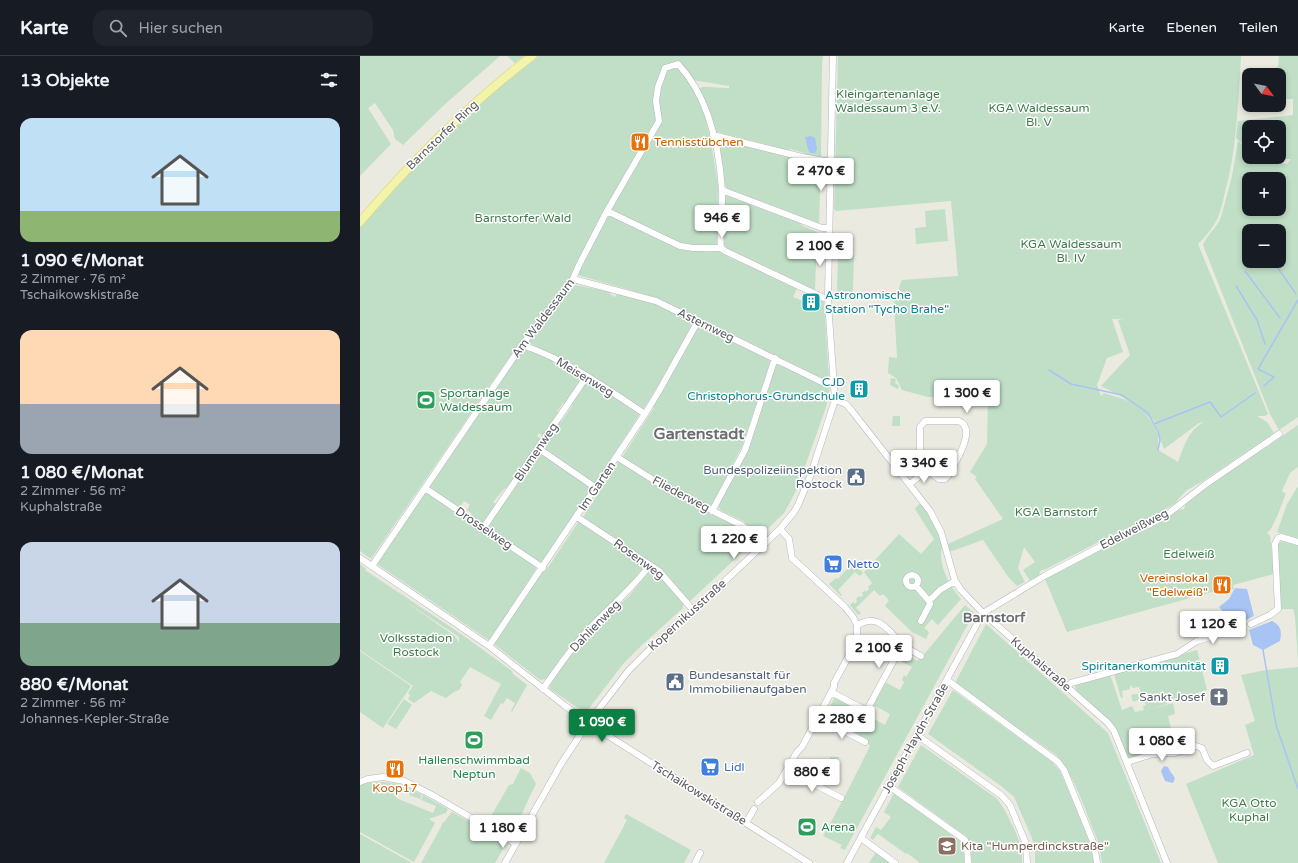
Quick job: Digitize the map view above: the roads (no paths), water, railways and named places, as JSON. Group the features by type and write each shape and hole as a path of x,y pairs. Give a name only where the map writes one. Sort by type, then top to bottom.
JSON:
{"main road":[{"name":"Barnstorfer Ring","path":"360,222 397,179 440,134 491,89 532,56"}],"street":[{"name":"Kopernikusstraße","path":"505,863 561,764 588,723 629,670 655,644 780,529 794,512 804,492 835,400 828,298 833,56"},
{"name":"Am Waldessaum","path":"373,565 522,345 573,279 607,211 659,121 656,101 658,87 665,68 678,64 687,74 708,116 713,134"},
{"path":"722,248 722,190 713,134 802,157 831,162"},
{"path":"722,190 822,228 829,228"},
{"path":"607,211 680,246 693,248 722,248 725,251 824,298 828,298"},
{"name":"Asternweg","path":"573,279 656,301 822,382 834,381"},
{"name":"Im Garten","path":"489,646 539,571 543,568 645,414 663,385 698,321"},
{"name":"Meisenweg","path":"522,345 555,358 587,376 645,414"},
{"path":"712,511 746,445 775,358"},
{"name":"Blumenweg","path":"484,527 587,376"},
{"path":"835,400 846,404 910,484 927,470"},
{"path":"925,421 959,421 964,423 966,426 966,440 948,476 945,479 939,479 927,470 920,455 920,428 922,423 925,421"},
{"name":"Edelweißweg","path":"983,614 1046,575 1105,544 1165,516 1206,484 1279,434"},
{"path":"538,448 596,488"},
{"name":"Fliederweg","path":"617,457 663,486 741,525 749,531 762,546"},
{"name":"Kuphalstraße","path":"910,484 930,511 941,532 955,581 966,596 983,614 1067,687 1114,731 1167,863"},
{"name":"Drosselweg","path":"425,488 543,568"},
{"name":"Rosenweg","path":"577,517 650,565 667,579 693,610"},
{"path":"758,802 779,783 797,752 802,747 832,692 834,683 856,639 857,625 854,617 792,558 789,539 780,529"},
{"path":"1251,624 1270,615 1278,609 1275,544 1278,538 1287,538 1298,542"},
{"name":"Tschaikowskistraße","path":"360,558 373,565 489,646 542,689 588,723 809,863"},
{"name":"Dahlienweg","path":"542,689 576,643 630,590 650,565"},
{"path":"921,621 930,604 929,601 940,590 955,581"},
{"path":"916,586 929,601"},
{"name":"Joseph-Haydn-Straße","path":"847,863 983,614"},
{"path":"857,625 871,620 877,622 886,628 902,645 922,656"},
{"path":"1067,687 1071,683 1177,654 1197,641 1224,633"},
{"path":"832,692 865,710 868,708 902,645"},
{"path":"947,680 1058,762 1064,770 1094,844 1097,863"},
{"path":"818,717 865,742"},
{"path":"917,735 1007,800 1026,844 1027,863"},
{"path":"1127,762 1153,754 1175,753 1196,746 1202,748 1206,760 1213,766 1247,753"},
{"path":"787,770 841,798"},
{"path":"360,782 368,779 383,777 404,781 434,796 516,844"},
{"path":"889,786 965,840 967,845 968,863"},
{"path":"746,823 754,809"},
{"path":"861,838 895,863"},
{"path":"695,863 700,853"}],"water":[{"path":"811,136 815,138 817,149 815,153 810,153 805,137"},
{"path":"1235,588 1247,589 1254,616 1242,622 1226,614 1219,607 1229,599"},
{"path":"1272,621 1280,629 1280,641 1263,650 1253,645 1249,630"},
{"path":"1129,733 1137,734 1141,743 1137,748 1132,746"},
{"path":"1164,766 1168,767 1175,778 1173,783 1165,781 1161,771"}],"waterway":[{"path":"1278,268 1296,294"},
{"path":"1245,271 1280,318"},
{"path":"1236,286 1257,320 1265,344"},
{"path":"1264,386 1274,377 1258,369 1298,300"},
{"path":"1049,370 1071,384 1122,395 1148,413 1158,432 1160,440 1158,450"},
{"path":"1154,424 1210,402 1221,417 1255,393"},
{"path":"1263,650 1276,725 1298,789"}],"place":[{"name":"Tennisstübchen","path":"640,142"},
{"name":"Astronomische Station \"Tycho Brahe\"","path":"811,302"},
{"name":"CJD Christophorus-Grundschule","path":"859,389"},
{"name":"Sportanlage Waldessaum","path":"426,400"},
{"name":"Bundespolizeiinspektion Rostock","path":"856,477"},
{"name":"Netto","path":"833,564"},
{"name":"Vereinslokal \"Edelweiß\"","path":"1222,585"},
{"name":"Spiritanerkommunität","path":"1220,666"},
{"name":"Bundesanstalt für Immobilienaufgaben","path":"675,682"},
{"name":"Sankt Josef","path":"1219,697"},
{"name":"Hallenschwimmbad Neptun","path":"474,740"},
{"name":"Lidl","path":"710,767"},
{"name":"Koop17","path":"395,769"},
{"name":"Arena","path":"807,827"},
{"name":"Kita \"Humperdinckstraße\"","path":"947,846"}],"district":[{"name":"Gartenstadt","path":"699,434"},
{"name":"Barnstorf","path":"994,617"}],"park label":[{"name":"Kleingartenanlage Waldessaum 3 e.V.","path":"888,101"},
{"name":"KGA Waldessaum Bl. V","path":"1039,115"},
{"name":"Barnstorfer Wald","path":"523,218"},
{"name":"KGA Waldessaum Bl. IV","path":"1071,251"},
{"name":"KGA Barnstorf","path":"1056,512"},
{"name":"Edelweiß","path":"1189,554"},
{"name":"Volksstadion Rostock","path":"416,645"},
{"name":"KGA Otto Kuphal","path":"1249,810"}]}
